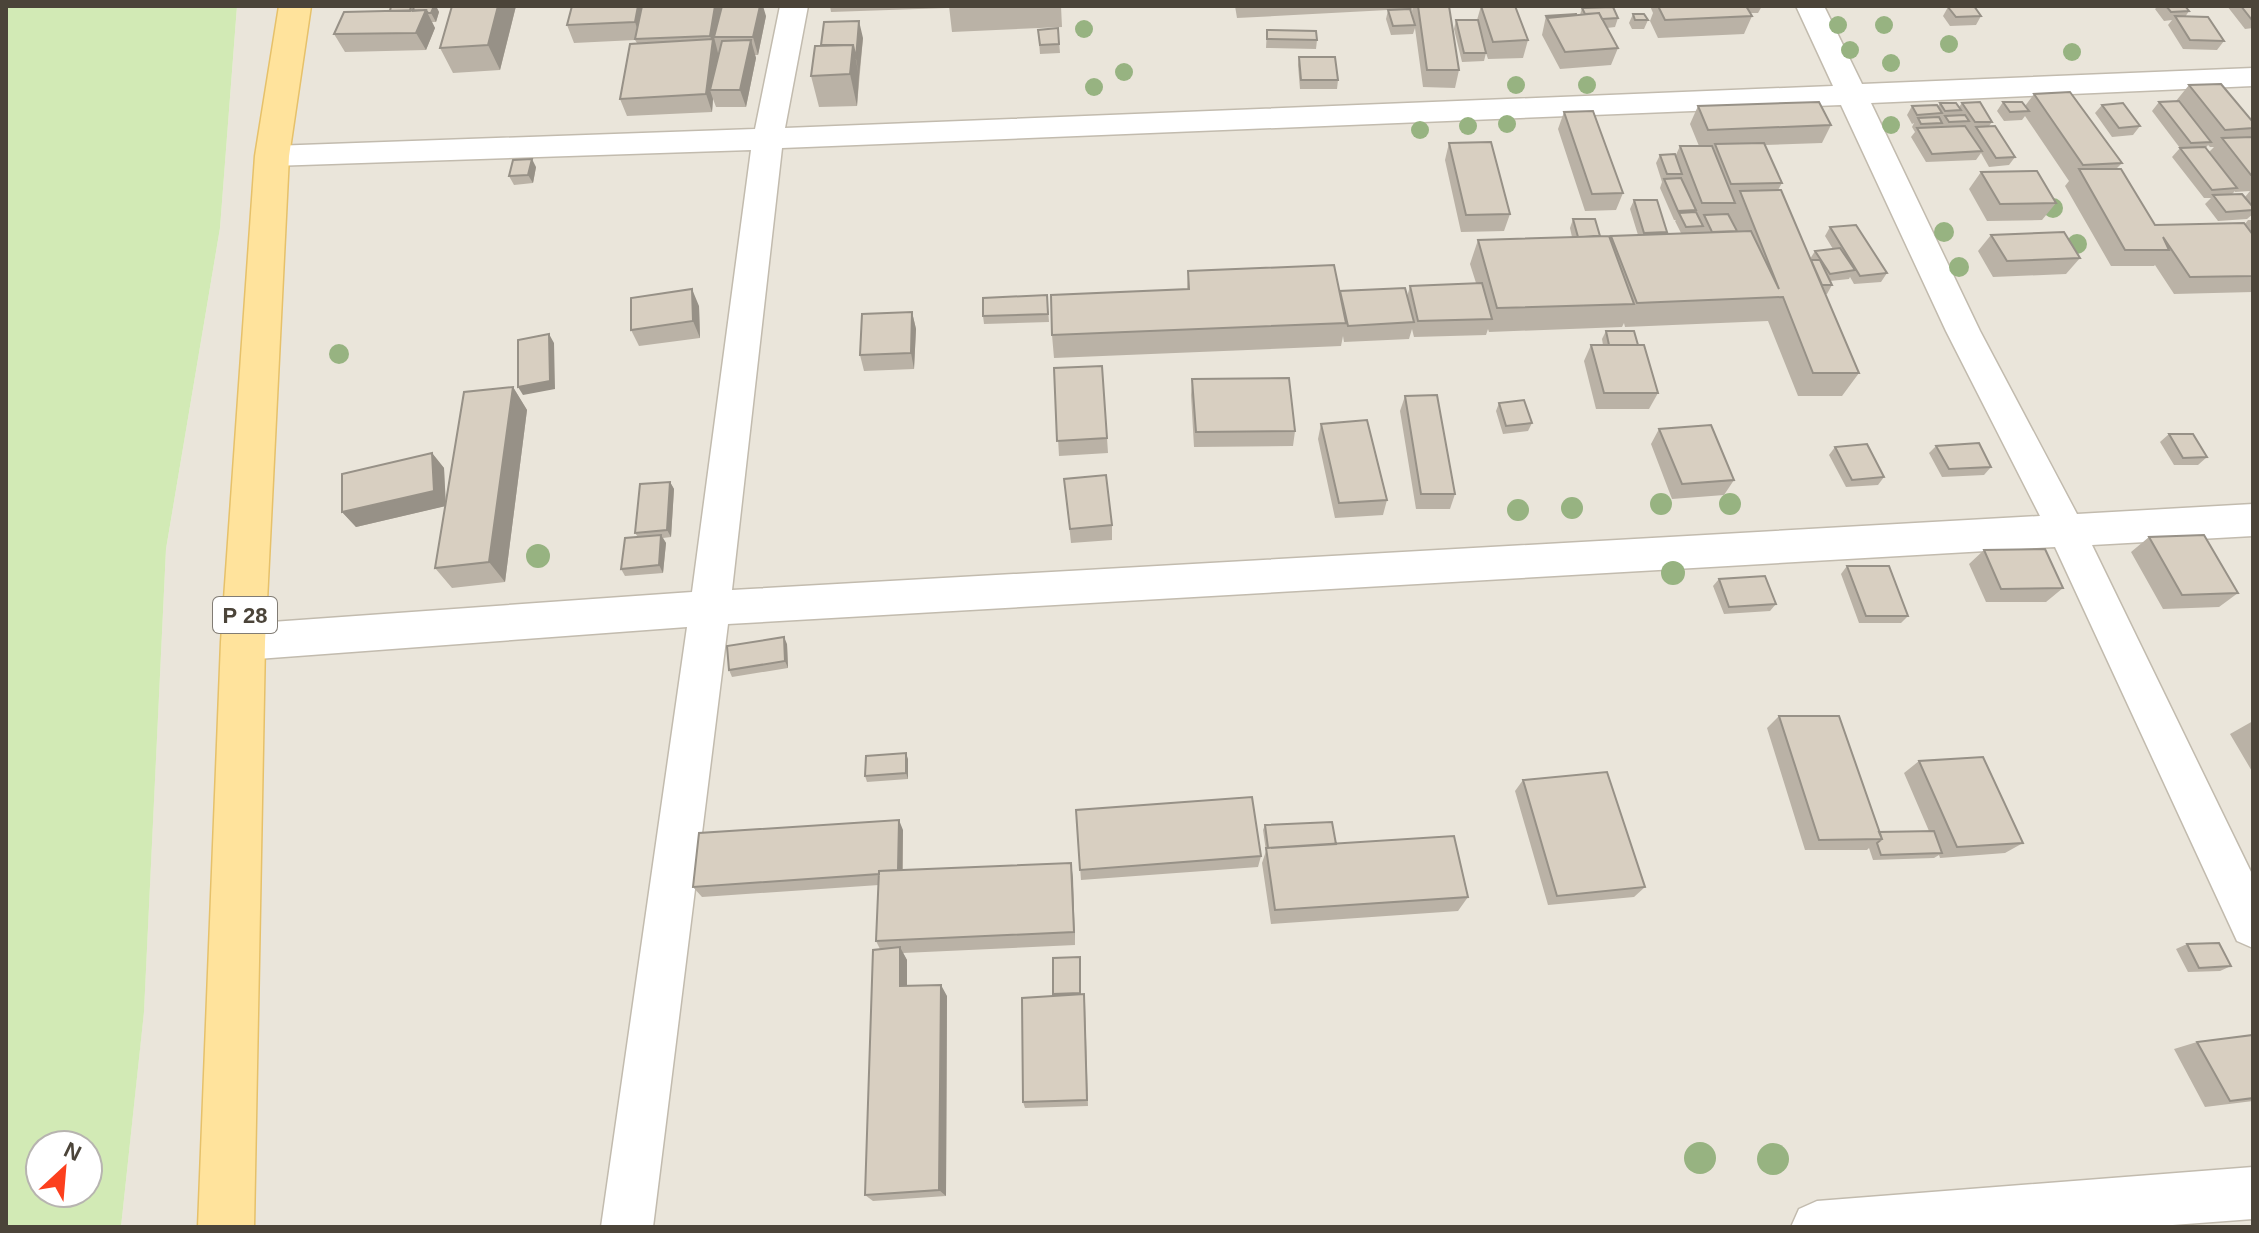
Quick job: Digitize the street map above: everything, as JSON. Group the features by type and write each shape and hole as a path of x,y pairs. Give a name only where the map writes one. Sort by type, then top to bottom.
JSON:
{"main road":[{"name":"P 28","path":"226,1227 243,642 272,156 295,6"}],"street":[{"path":"627,1227 710,608 768,139 794,6"},
{"path":"1810,6 1963,331 2066,530 2253,925"},
{"path":"272,156 1854,96 2253,77"},
{"path":"243,642 710,608 2253,520"},
{"path":"1817,1227 2253,1193"}],"shaded area":[{"path":"237,6 2253,6 2253,1227 121,1227 144,1011 166,549 220,228"}],"green space":[{"path":"6,6 237,6 220,228 166,549 144,1012 121,1227 6,1227"}],"building":[{"path":"391,6 411,6 410,11 390,11"},
{"path":"414,6 434,6 428,13 426,10 413,11"},
{"path":"452,6 498,6 488,45 440,48"},
{"path":"572,6 638,6 635,22 567,25"},
{"path":"642,6 715,6 710,36 635,39"},
{"path":"722,6 760,6 753,37 714,37"},
{"path":"1418,6 1449,6 1459,70 1427,70"},
{"path":"1481,6 1515,6 1528,40 1493,42"},
{"path":"1658,6 1746,6 1752,16 1665,20"},
{"path":"1974,6 1981,16 1956,17 1948,7"},
{"path":"2166,6 2185,6 2189,11 2171,12"},
{"path":"2241,6 2253,6 2253,20 2252,20"},
{"path":"1613,7 1618,18 1602,19 1599,13 1585,14 1582,8"},
{"path":"1410,9 1415,25 1393,26 1388,10"},
{"path":"426,10 416,33 334,34 344,12"},
{"path":"1599,13 1618,48 1565,52 1547,18"},
{"path":"1633,14 1644,14 1648,20 1635,20"},
{"path":"2175,16 2208,17 2224,41 2190,40"},
{"path":"1456,20 1478,20 1486,53 1464,53"},
{"path":"859,21 856,59 853,45 821,45 824,22"},
{"path":"1058,28 1059,44 1040,45 1038,30"},
{"path":"1267,30 1316,31 1317,40 1267,39"},
{"path":"713,39 706,94 620,99 630,44"},
{"path":"751,40 740,90 710,90 722,41"},
{"path":"853,45 850,74 811,76 815,46"},
{"path":"1299,57 1335,57 1338,80 1301,80"},
{"path":"2221,84 2253,122 2253,128 2225,130 2189,85"},
{"path":"2070,92 2122,163 2083,165 2034,94"},
{"path":"2179,101 2211,142 2191,143 2159,102"},
{"path":"1819,102 1831,125 1708,130 1698,106"},
{"path":"1980,102 1992,122 1975,122 1962,103"},
{"path":"2003,102 2022,102 2029,111 2010,112"},
{"path":"1940,103 1956,103 1961,110 1945,111"},
{"path":"2123,103 2140,126 2119,128 2102,105"},
{"path":"1937,105 1942,113 1917,115 1912,106"},
{"path":"1593,111 1623,193 1592,194 1564,112"},
{"path":"1965,115 1969,121 1949,122 1945,116"},
{"path":"1939,117 1942,123 1921,124 1918,118"},
{"path":"1965,126 1982,151 1932,154 1917,128"},
{"path":"1995,126 2015,157 1996,158 1976,127"},
{"path":"2253,137 2253,175 2251,175 2222,138"},
{"path":"1491,142 1510,214 1466,215 1449,143"},
{"path":"1764,143 1782,183 1731,184 1715,144"},
{"path":"1680,146 1712,146 1735,203 1702,203"},
{"path":"2205,147 2237,188 2212,190 2180,148"},
{"path":"1675,154 1682,174 1667,174 1660,155"},
{"path":"532,159 528,175 509,176 513,160"},
{"path":"2079,169 2121,169 2155,225 2244,223 2253,235 2253,276 2190,277 2163,237 2169,250 2125,250"},
{"path":"2037,171 2056,203 2000,204 1981,172"},
{"path":"1681,178 1696,210 1678,211 1664,179"},
{"path":"1781,190 1859,373 1813,373 1783,297 1637,303 1611,236 1751,231 1779,289 1740,191"},
{"path":"2242,194 2253,210 2226,212 2213,195"},
{"path":"1634,200 1657,200 1667,232 1644,233"},
{"path":"1696,212 1703,226 1686,227 1679,213"},
{"path":"1728,214 1737,231 1712,232 1704,215"},
{"path":"1573,219 1595,219 1600,236 1578,237"},
{"path":"1856,225 1887,273 1860,276 1830,227"},
{"path":"2064,232 2080,258 2007,261 1991,235"},
{"path":"1609,236 1634,304 1497,308 1478,240"},
{"path":"1840,248 1855,270 1830,274 1815,251"},
{"path":"1811,260 1820,260 1832,285 1822,285"},
{"path":"1334,265 1346,323 1052,335 1051,295 1189,289 1188,271"},
{"path":"1482,283 1492,319 1418,321 1410,286"},
{"path":"1405,288 1414,322 1348,326 1340,291"},
{"path":"692,289 693,321 631,330 631,298"},
{"path":"1047,295 1048,314 983,316 983,298"},
{"path":"912,312 911,353 860,355 862,314"},
{"path":"1606,331 1634,331 1638,345 1609,345"},
{"path":"549,334 550,381 518,387 518,340"},
{"path":"1591,345 1644,345 1658,393 1604,393"},
{"path":"1102,366 1107,438 1057,441 1054,368"},
{"path":"1289,378 1295,431 1196,432 1192,379"},
{"path":"513,387 489,562 435,568 464,392"},
{"path":"1437,395 1455,494 1421,494 1405,396"},
{"path":"1524,400 1532,423 1506,426 1499,403"},
{"path":"1367,420 1387,500 1339,503 1321,424"},
{"path":"1711,425 1734,480 1682,484 1659,429"},
{"path":"2169,434 2193,434 2207,457 2183,458"},
{"path":"1979,443 1991,467 1949,469 1936,446"},
{"path":"1867,444 1884,477 1852,480 1835,447"},
{"path":"432,453 434,491 342,512 342,474"},
{"path":"1106,475 1112,525 1070,529 1064,479"},
{"path":"670,482 667,530 635,533 640,484"},
{"path":"661,535 659,565 621,569 625,538"},
{"path":"2204,535 2238,593 2182,595 2149,537"},
{"path":"2045,549 2063,588 2001,589 1984,550"},
{"path":"1847,566 1889,566 1908,616 1866,616"},
{"path":"1765,576 1776,604 1729,607 1719,579"},
{"path":"784,637 785,661 729,670 727,646"},
{"path":"1779,716 1839,716 1882,839 1819,840"},
{"path":"906,753 906,773 865,776 866,756"},
{"path":"1983,757 2023,843 1957,847 1919,761"},
{"path":"1607,772 1645,887 1557,896 1523,780"},
{"path":"1252,797 1261,856 1080,870 1076,810"},
{"path":"899,820 898,870 879,871 879,874 693,887 699,833"},
{"path":"1332,822 1336,844 1268,848 1265,825"},
{"path":"1934,831 1942,853 1881,855 1877,843 1882,839 1879,832"},
{"path":"1454,836 1468,897 1275,910 1266,848"},
{"path":"1071,863 1074,932 876,941 879,871"},
{"path":"2219,943 2231,966 2199,968 2187,944"},
{"path":"900,947 900,986 941,985 939,1190 865,1195 873,950"},
{"path":"1080,957 1080,993 1053,994 1053,958"},
{"path":"1084,994 1087,1100 1023,1102 1022,998"},
{"path":"2253,1035 2253,1098 2230,1101 2197,1042"}]}
